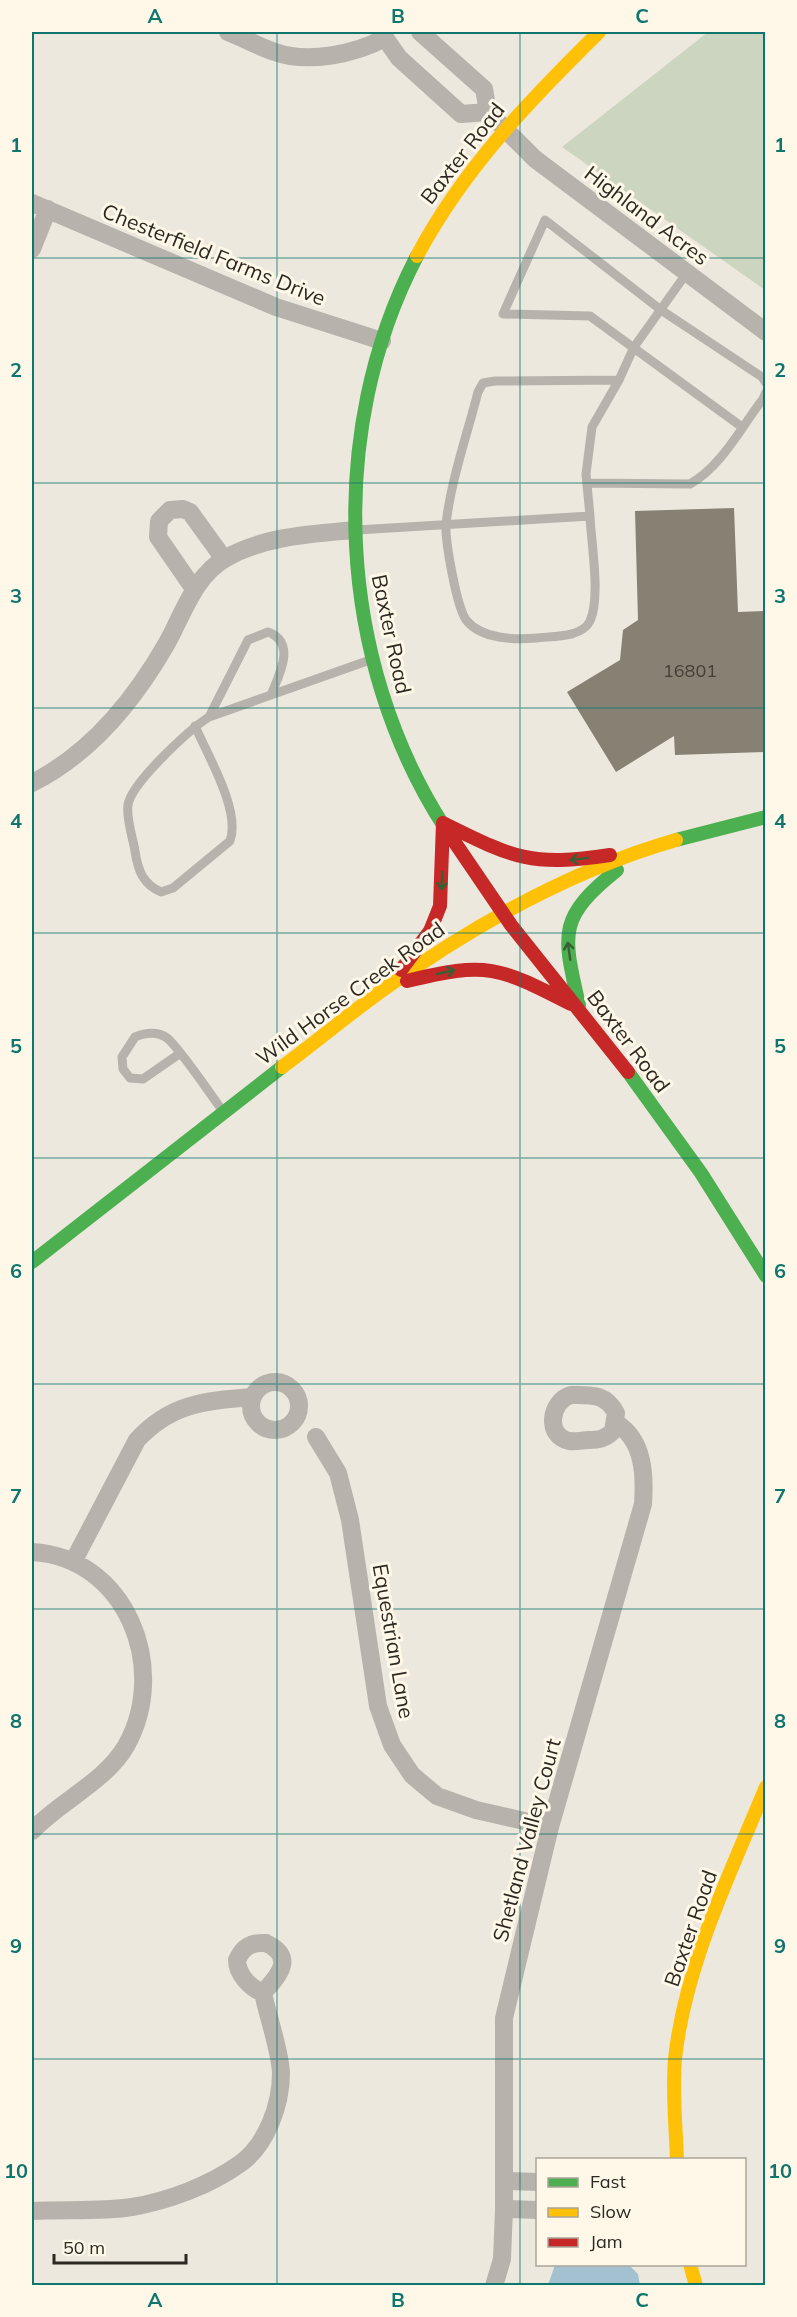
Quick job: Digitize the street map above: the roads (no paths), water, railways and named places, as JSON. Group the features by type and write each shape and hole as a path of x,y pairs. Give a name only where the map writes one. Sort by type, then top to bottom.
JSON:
{"main road":[{"name":"Baxter Road","path":"598,32 506,129 457,189 433,226 399,293 382,341 362,422 355,530 357,577 372,659 396,736 428,802 503,914 579,1008 732,1215 765,1276"},
{"name":"Wild Horse Creek Road","path":"32,1262 389,985 503,914 541,894 637,852 699,832 765,816"},
{"path":"389,985 430,931 440,906 443,823 504,852 530,860 558,862 637,852"},
{"path":"579,1008 567,943 572,919 583,899 637,852"},
{"path":"389,985 458,969 485,969 508,973 579,1008"},
{"name":"Baxter Road","path":"677,2158 674,2080 677,2045 694,1967 765,1787"},
{"path":"690,2266 696,2286"}],"street":[{"path":"228,32 277,53 304,56 365,48 390,35 399,58 461,114 488,112 484,89 420,32"},
{"name":"Highland Acres","path":"488,112 536,159 765,332"},
{"path":"32,249 40,206"},
{"name":"Chesterfield Farms Drive","path":"40,206 276,308 382,341"},
{"path":"194,589 158,537 159,521 170,510 183,509 190,512 224,558"},
{"path":"32,783 79,752 116,716 156,661 194,589 224,558 258,544 301,535 355,530"},
{"path":"268,1382 284,1383 295,1393 298,1400 296,1419 280,1429 265,1428 259,1424 251,1412 252,1397 256,1390 268,1382"},
{"path":"73,1562 137,1440 150,1425 183,1406 203,1401 252,1397"},
{"name":"Equestrian Lane","path":"296,1419 313,1434 338,1473 350,1520 378,1706 392,1745 412,1775 437,1796 476,1810 550,1827"},
{"name":"Shetland Valley Court","path":"494,2286 502,2259 504,2209 504,2018 550,1827 643,1504 644,1483 640,1454 630,1431 616,1424"},
{"path":"32,1552 73,1562 114,1594 135,1628 143,1671 139,1706 126,1745 113,1764 32,1831"},
{"path":"32,2211 142,2204 164,2199 203,2183 243,2162 266,2134 277,2105 281,2072 263,1993"},
{"path":"505,2181 536,2182"},
{"path":"504,2209 536,2210"}],"lane":[{"path":"742,427 590,316 503,314 545,220 661,309 762,377 765,383"},
{"path":"619,380 483,383 478,392 446,526 452,573 467,621 486,634 522,639 564,635 581,630 590,622 594,594 587,483 592,428 619,380 634,347 686,274"},
{"path":"587,483 690,484 702,477 719,458 763,399 765,392"},
{"path":"355,530 590,516"},
{"path":"209,717 248,640 268,632 276,635 284,652 284,662 271,694"},
{"path":"195,726 232,813 233,832 230,841 173,888 161,892 149,887 142,878 137,864 128,806 134,790 195,726 209,717 372,659"},
{"path":"179,1054 143,1079 130,1078 123,1069 122,1057 127,1046 135,1037 144,1034 167,1038 224,1111"}],"water":[{"path":"555,2266 630,2266 638,2274 640,2285 548,2285"}]}
